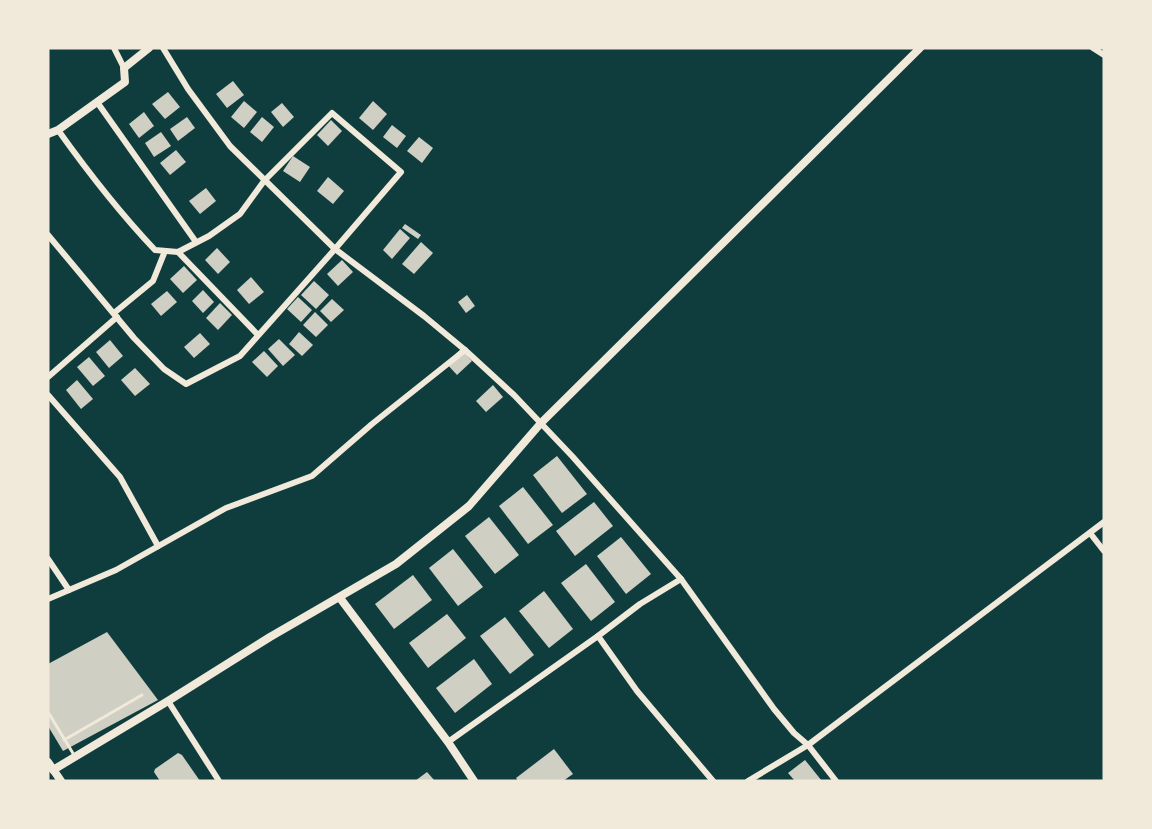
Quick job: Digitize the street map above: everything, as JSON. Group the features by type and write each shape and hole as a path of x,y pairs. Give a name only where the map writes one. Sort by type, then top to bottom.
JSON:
{"main road":[{"path":"50,766 61,781"}],"street":[{"path":"48,134 58,130 125,82 124,68 114,48"},
{"path":"124,68 149,48"},
{"path":"163,48 188,89 230,146 264,181 334,249 424,316 465,350 514,394 572,456 681,579 774,709 794,733 808,745 836,781"},
{"path":"50,766 75,757 270,637 396,564 469,506 541,423 920,48"},
{"path":"1092,48 1104,56"},
{"path":"97,102 196,242"},
{"path":"48,235 134,338 164,369 186,384 240,356 400,172 332,113 264,181 240,214 209,236 178,252 154,250 89,174 58,130"},
{"path":"48,377 153,281 165,251"},
{"path":"178,252 258,335"},
{"path":"48,599 116,570 226,508 312,476 372,424 465,350"},
{"path":"48,395 120,477 158,546"},
{"path":"748,781 808,745 1104,522"},
{"path":"1090,533 1104,551"},
{"path":"48,559 69,590"},
{"path":"448,742 640,604 681,579"},
{"path":"340,598 448,742 474,781"},
{"path":"598,636 637,691 713,781"},
{"path":"168,700 219,781"}],"lane":[{"path":"64,740 142,695"},
{"path":"48,712 75,757"}],"building":[{"path":"233,81 244,95 227,108 216,94"},
{"path":"168,92 180,107 165,119 152,104"},
{"path":"244,101 257,112 244,128 231,117"},
{"path":"373,101 387,114 373,130 359,118"},
{"path":"282,103 294,117 283,127 271,112"},
{"path":"144,112 154,126 139,138 129,124"},
{"path":"187,117 195,128 178,141 170,129"},
{"path":"262,117 274,127 262,142 250,132"},
{"path":"331,120 342,131 328,146 317,135"},
{"path":"392,125 406,136 397,148 383,137"},
{"path":"161,132 171,146 154,157 145,143"},
{"path":"419,137 433,148 422,163 407,151"},
{"path":"176,150 186,162 170,175 160,163"},
{"path":"293,156 310,167 300,182 283,171"},
{"path":"328,177 344,191 333,204 317,191"},
{"path":"206,188 216,201 200,214 189,201"},
{"path":"405,224 421,235 418,239 402,228"},
{"path":"400,229 410,238 392,259 383,250"},
{"path":"421,242 433,253 414,274 402,264"},
{"path":"217,248 230,262 218,274 205,260"},
{"path":"342,260 353,272 338,286 327,274"},
{"path":"184,266 197,280 183,293 170,279"},
{"path":"251,277 264,292 249,304 237,290"},
{"path":"314,281 329,295 316,309 301,295"},
{"path":"203,290 214,302 203,313 192,301"},
{"path":"167,291 177,302 161,316 151,304"},
{"path":"467,295 475,306 466,313 458,302"},
{"path":"298,297 312,310 301,322 287,309"},
{"path":"332,299 344,310 331,322 320,311"},
{"path":"220,303 232,315 218,330 206,318"},
{"path":"315,312 328,325 316,337 303,325"},
{"path":"299,332 313,345 302,356 289,344"},
{"path":"200,333 210,344 194,358 184,347"},
{"path":"279,339 295,355 283,366 268,349"},
{"path":"110,340 123,356 109,368 96,352"},
{"path":"461,349 472,361 457,375 446,363"},
{"path":"264,351 278,366 267,377 252,362"},
{"path":"89,357 105,376 93,386 77,367"},
{"path":"135,368 150,384 135,396 121,380"},
{"path":"77,380 93,399 81,409 66,390"},
{"path":"493,385 503,397 486,412 476,401"},
{"path":"557,456 587,494 562,513 533,475"},
{"path":"523,487 553,525 528,544 499,506"},
{"path":"594,502 613,526 575,556 556,531"},
{"path":"489,517 519,555 495,574 465,536"},
{"path":"621,537 651,574 626,594 597,556"},
{"path":"453,549 483,587 458,606 429,568"},
{"path":"586,564 615,602 591,621 561,583"},
{"path":"413,575 432,600 394,629 375,604"},
{"path":"544,591 573,629 549,648 519,611"},
{"path":"447,614 466,638 428,668 409,643"},
{"path":"505,617 534,655 510,674 480,636"},
{"path":"107,632 158,700 63,751 48,726 48,664"},
{"path":"474,659 492,684 455,713 436,688"},
{"path":"554,749 573,774 563,781 518,781 516,778"},
{"path":"178,753 182,755 200,781 160,781 154,772 155,769"},
{"path":"805,760 822,781 795,781 788,773"},
{"path":"427,772 435,781 415,781"}]}
